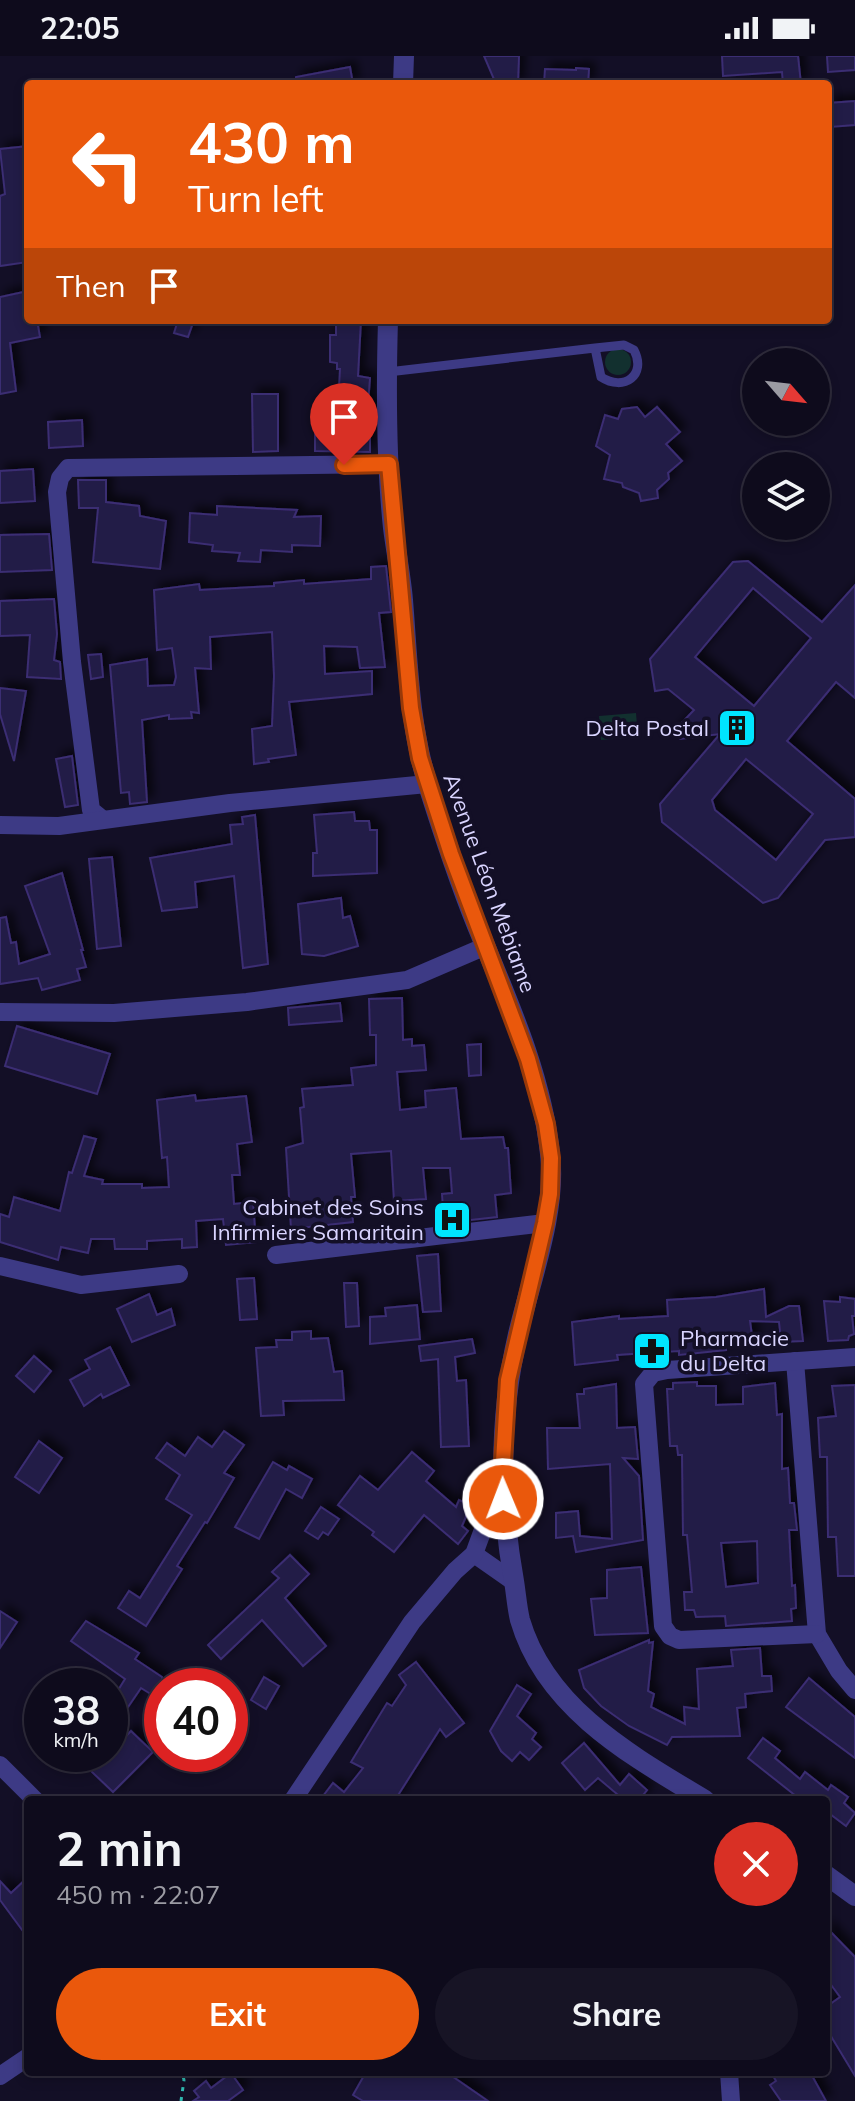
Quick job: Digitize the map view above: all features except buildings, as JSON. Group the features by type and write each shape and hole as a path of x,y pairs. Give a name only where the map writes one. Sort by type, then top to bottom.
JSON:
{"street":[{"path":"403,80 404,56"},
{"name":"Avenue Léon Mebiame","path":"388,324 389,464 411,708 427,784 528,1059 546,1124 551,1158 545,1223 508,1380 502,1478 507,1542 520,1621 551,1680 575,1708 632,1756 698,1796"},
{"path":"102,819 91,810 72,662 57,492 63,472 68,468 389,464"},
{"path":"0,825 59,826 230,803 427,784"},
{"path":"0,1012 114,1013 247,1002 407,980 486,946"},
{"path":"276,1255 545,1223"},
{"path":"0,1266 81,1285 179,1274"},
{"path":"817,1634 679,1640 670,1636 663,1626 643,1391 644,1384 653,1373 855,1357"},
{"path":"795,1361 817,1634 839,1671 855,1690"},
{"path":"296,1796 412,1622 455,1571 474,1554 502,1478"},
{"path":"474,1554 514,1582"},
{"path":"0,1765 31,1796"},
{"path":"830,1878 855,1896"},
{"path":"0,2076 24,2060"},
{"path":"729,2076 731,2101"}],"lane":[{"path":"388,372 617,345 630,347 637,355 635,374 627,382 615,384 601,377 595,348"}],"path":[{"path":"181,2101 183,2076"}],"green space":[{"path":"618,349 627,353 631,362 627,371 618,375 609,371 605,362 609,353"},
{"path":"636,713 638,737 601,740 599,716"}],"place":[{"name":"Delta Postal","path":"737,728"},
{"name":"Cabinet des Soins Infirmiers Samaritain","path":"452,1220"},
{"name":"Pharmacie du Delta","path":"652,1351"}],"route":[{"path":"344,465 389,464 411,708 420,758 451,854 528,1059 546,1124 551,1158 550,1194 508,1380 503,1499"}]}
